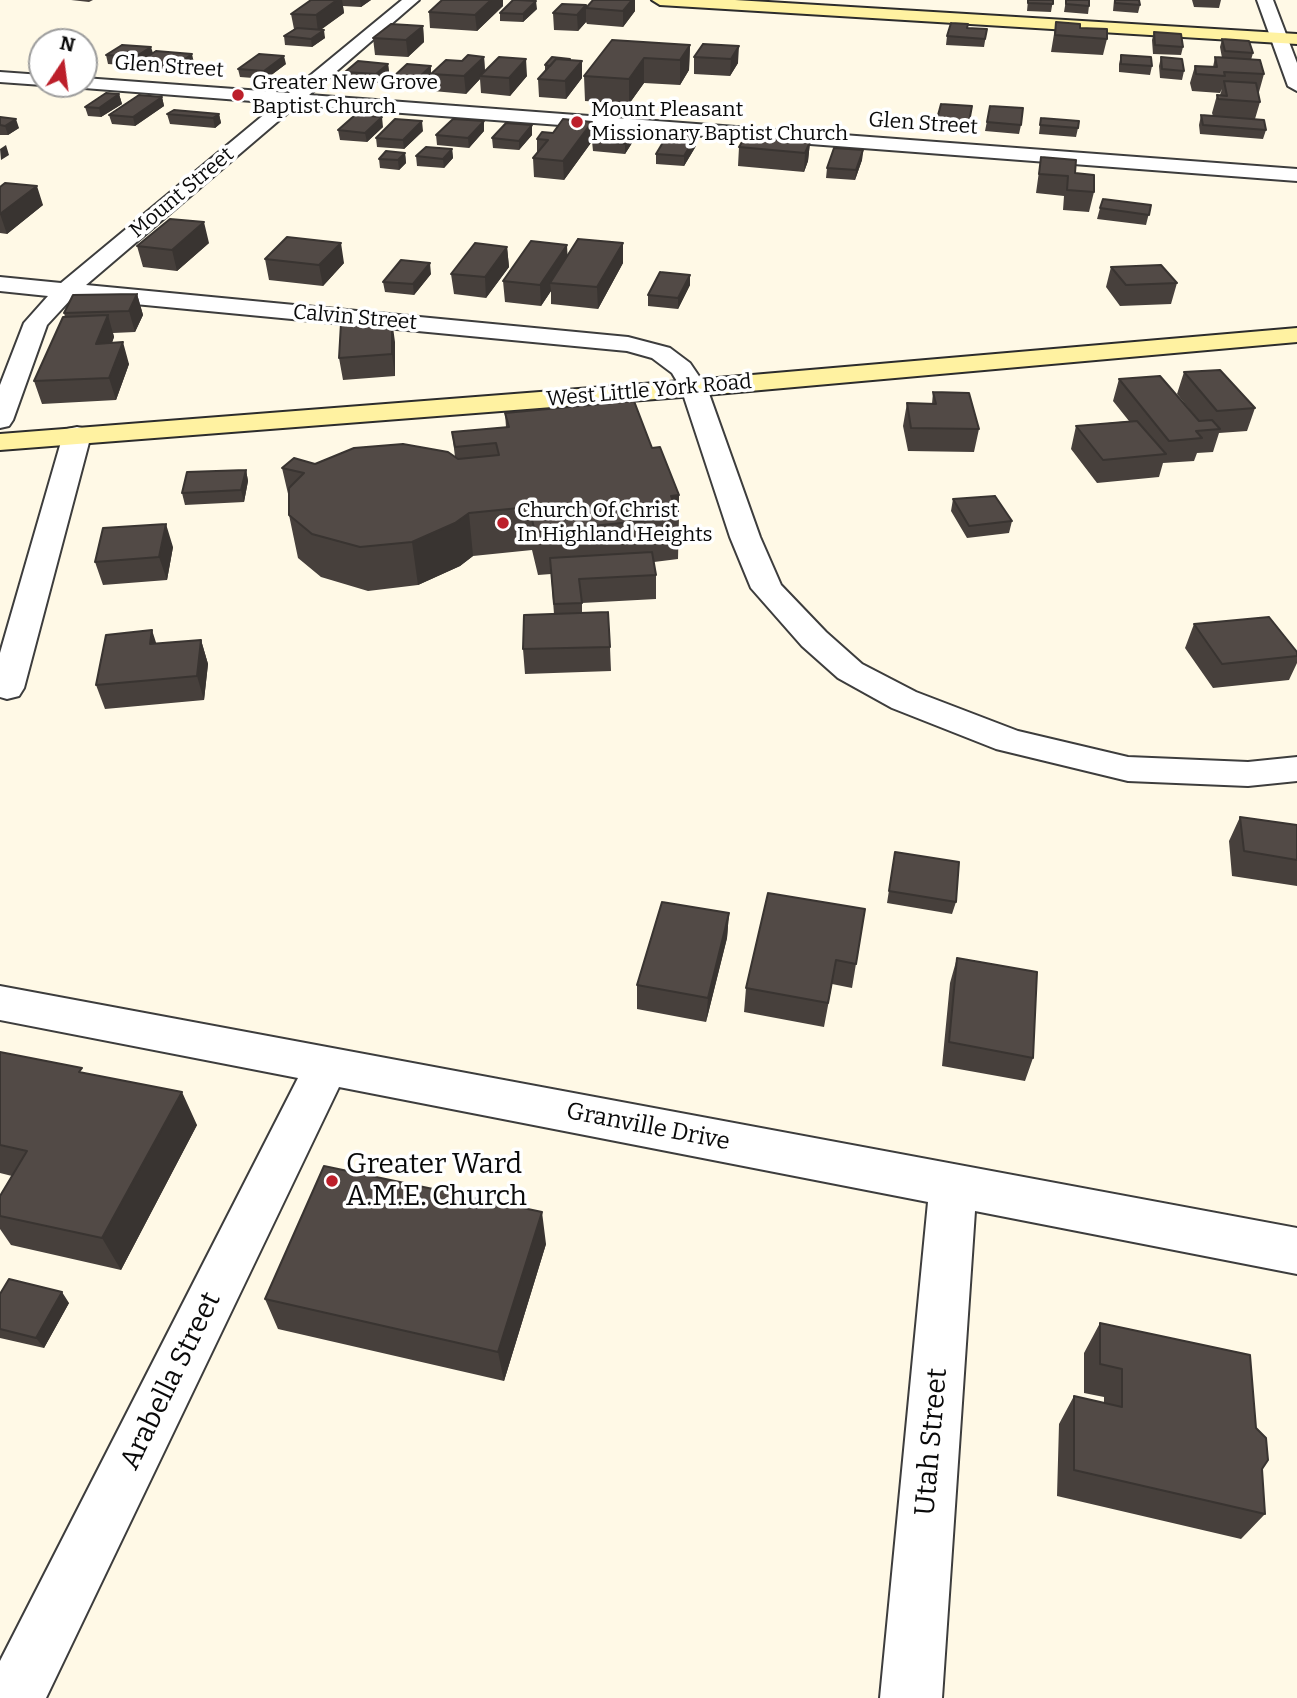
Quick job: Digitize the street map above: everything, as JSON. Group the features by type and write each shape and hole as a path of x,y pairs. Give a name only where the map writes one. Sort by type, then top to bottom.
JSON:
{"street":[{"name":"Mount Street","path":"0,420 36,323 66,290 411,0"},
{"path":"660,0 1297,39"},
{"path":"1265,0 1297,86"},
{"path":"0,77 28,79"},
{"name":"Glen Street","path":"98,84 1297,175"},
{"name":"Calvin Street","path":"0,284 628,344 661,354 681,368 694,388"},
{"name":"West Little York Road","path":"0,442 694,388 1297,335"},
{"path":"694,388 745,537 767,587 814,639 850,671 904,700 1009,741 1128,769 1248,774 1297,769"},
{"path":"7,688 77,435"},
{"name":"Granville Drive","path":"0,1003 1297,1251"},
{"name":"Arabella Street","path":"15,1698 328,1065"},
{"name":"Utah Street","path":"911,1698 953,1186"}],"building":[{"path":"311,0 337,0 316,15 291,14"},
{"path":"442,0 491,0 475,15 429,12"},
{"path":"513,0 536,1 523,14 500,13"},
{"path":"593,0 632,0 623,11 586,8"},
{"path":"1028,0 1053,0 1053,4 1028,3"},
{"path":"1066,0 1089,0 1089,6 1066,4"},
{"path":"1115,0 1139,0 1140,5 1115,3"},
{"path":"562,4 586,5 577,15 553,13"},
{"path":"1056,22 1080,24 1080,28 1107,29 1107,39 1055,35"},
{"path":"951,23 968,24 967,28 987,29 985,39 947,36"},
{"path":"391,24 423,26 406,40 373,38"},
{"path":"297,28 324,30 311,39 284,36"},
{"path":"1154,32 1181,34 1183,47 1155,45"},
{"path":"1222,39 1249,41 1253,53 1225,51"},
{"path":"612,40 690,45 680,60 644,58 629,79 584,76"},
{"path":"703,44 739,46 731,59 694,57"},
{"path":"122,45 151,47 135,57 106,55"},
{"path":"156,51 192,54 178,64 141,61"},
{"path":"259,54 284,56 264,71 238,69"},
{"path":"468,55 484,57 464,76 431,74 446,60 462,61"},
{"path":"1121,55 1151,57 1152,66 1121,64"},
{"path":"499,57 526,59 509,78 480,76"},
{"path":"552,57 570,59 556,59 550,66 545,65"},
{"path":"1161,57 1182,59 1184,71 1162,69"},
{"path":"1215,57 1260,60 1264,74 1196,74 1195,66 1217,67"},
{"path":"556,59 582,61 565,81 538,79"},
{"path":"358,61 388,64 376,74 345,72"},
{"path":"407,64 431,66 416,80 392,78"},
{"path":"1224,81 1256,83 1260,102 1218,99 1217,95 1227,96"},
{"path":"106,93 119,94 99,108 85,107"},
{"path":"139,95 162,97 133,117 109,115"},
{"path":"941,104 972,106 969,122 937,119"},
{"path":"990,106 1023,108 1021,125 987,122"},
{"path":"174,110 219,114 213,118 167,114"},
{"path":"355,115 382,117 365,133 338,130"},
{"path":"1201,115 1264,120 1266,130 1203,125"},
{"path":"0,117 16,119 5,126 0,125"},
{"path":"1041,118 1079,121 1078,128 1040,125"},
{"path":"395,119 422,121 403,140 376,138"},
{"path":"453,119 484,121 468,138 436,135"},
{"path":"563,119 592,122 563,161 533,158 548,140 537,139 542,132 553,133"},
{"path":"506,123 532,125 519,141 492,138"},
{"path":"600,131 632,133 625,144 592,141"},
{"path":"668,134 696,136 684,156 656,154"},
{"path":"745,137 810,142 805,153 739,147"},
{"path":"426,147 452,149 443,159 416,156"},
{"path":"834,148 863,150 856,170 827,168"},
{"path":"386,151 405,153 398,160 379,159"},
{"path":"1041,157 1076,160 1075,173 1094,175 1094,192 1067,190 1068,176 1039,174"},
{"path":"5,183 37,186 0,214 0,187"},
{"path":"1103,199 1151,205 1149,215 1100,208"},
{"path":"170,219 204,222 172,250 137,246"},
{"path":"287,237 341,243 319,265 265,259"},
{"path":"578,239 623,243 597,287 550,283"},
{"path":"531,241 567,245 540,285 503,281"},
{"path":"475,243 507,247 485,277 451,274"},
{"path":"401,260 430,263 413,284 383,282"},
{"path":"1161,265 1177,283 1126,285 1111,267"},
{"path":"660,272 690,275 678,298 648,295"},
{"path":"137,294 129,311 64,313 73,295"},
{"path":"108,315 96,344 123,342 109,378 34,381 63,317"},
{"path":"392,320 392,354 339,358 341,323"},
{"path":"1220,370 1255,408 1217,411 1184,372"},
{"path":"1160,376 1199,421 1212,420 1220,429 1196,431 1202,438 1169,441 1119,379"},
{"path":"933,392 969,393 979,429 911,428 907,403 936,404"},
{"path":"634,401 652,448 660,447 679,495 671,496 679,517 535,532 529,507 469,513 455,523 412,542 360,547 312,534 289,515 289,488 304,473 282,468 294,458 315,464 354,448 403,444 448,452 458,459 499,455 496,443 455,447 452,432 509,427 505,413"},
{"path":"1137,421 1166,454 1103,460 1076,426"},
{"path":"246,470 241,490 182,493 187,472"},
{"path":"995,496 1012,521 969,526 953,499"},
{"path":"166,524 159,557 95,562 103,528"},
{"path":"652,552 656,575 579,579 582,603 554,604 550,558"},
{"path":"608,612 610,647 523,649 524,615"},
{"path":"1269,617 1297,652 1297,656 1222,664 1194,624"},
{"path":"152,630 150,644 201,640 197,676 96,685 106,635"},
{"path":"1240,817 1297,825 1297,860 1244,851"},
{"path":"895,852 959,862 956,902 889,891"},
{"path":"768,893 865,909 856,964 836,960 828,1003 746,988"},
{"path":"662,902 729,913 708,998 637,985"},
{"path":"957,958 1037,972 1033,1058 949,1042"},
{"path":"0,1052 82,1068 79,1072 182,1092 102,1238 0,1216 0,1196 27,1151 0,1145"},
{"path":"324,1166 542,1212 498,1352 265,1299"},
{"path":"9,1279 62,1292 36,1338 0,1329 0,1294"},
{"path":"1100,1323 1250,1355 1256,1428 1266,1438 1268,1460 1262,1469 1265,1514 1074,1470 1074,1396 1122,1407 1122,1369 1100,1364"}],"place":[{"name":"Greater New Grove Baptist Church","path":"238,95"},
{"name":"Mount Pleasant Missionary Baptist Church","path":"577,122"},
{"name":"Church Of Christ In Highland Heights","path":"503,523"},
{"name":"Greater Ward A.M.E. Church","path":"332,1181"}]}
